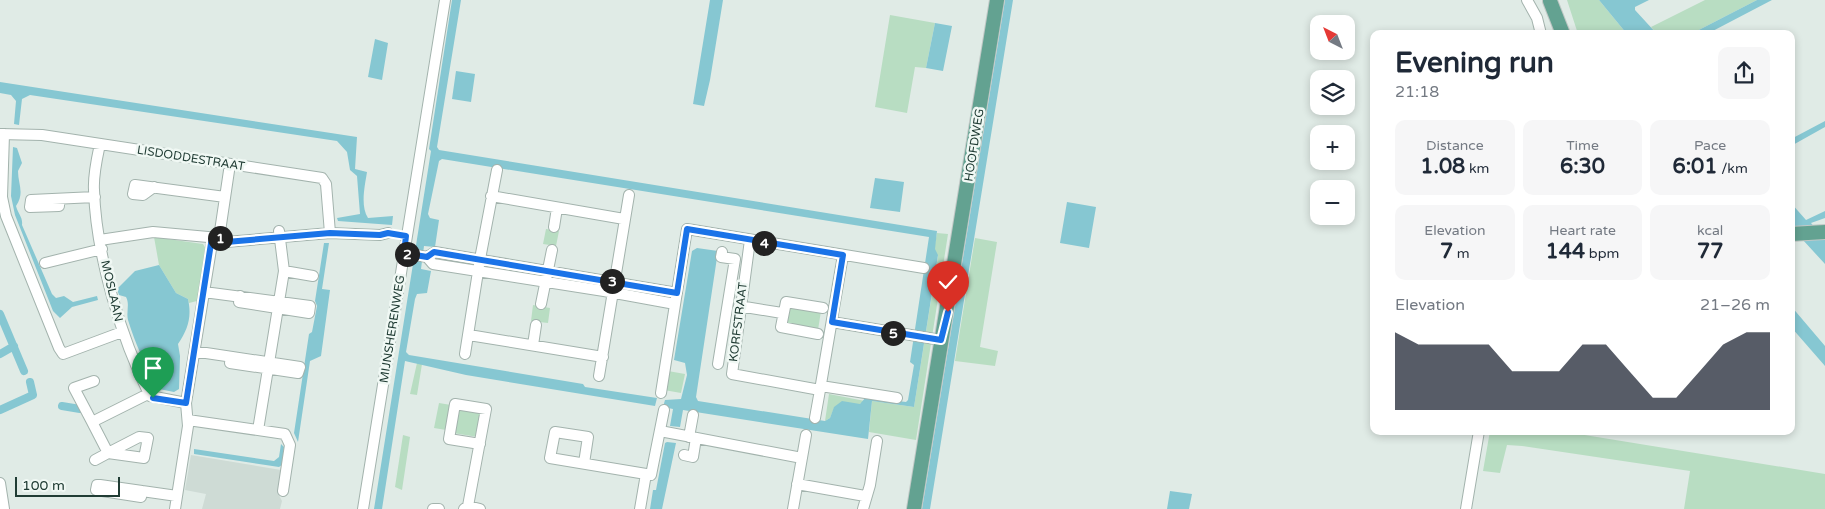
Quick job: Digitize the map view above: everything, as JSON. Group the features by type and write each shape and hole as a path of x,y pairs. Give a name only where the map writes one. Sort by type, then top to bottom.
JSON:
{"main road":[{"name":"HOOFDWEG","path":"914,508 996,0"},
{"path":"1550,0 1554,30"},
{"path":"1550,0 1561,30"},
{"path":"1795,235 1823,232"}],"street":[{"name":"MIJNSHERENWEG","path":"363,509 407,254 406,236 445,0"},
{"path":"1527,0 1537,18 1540,30"},
{"name":"LISDODDESTRAAT","path":"122,332 63,354 59,348 6,216 2,197 2,134 42,135 322,178 326,184 330,230"},
{"name":"MOSLAAN","path":"100,144 94,188 101,245 122,332 148,394"},
{"path":"175,509 188,420 186,403 204,292 225,197 230,164"},
{"path":"465,354 497,170"},
{"path":"154,187 225,197"},
{"path":"599,376 611,292 629,195"},
{"path":"491,196 624,219"},
{"path":"59,200 95,197"},
{"path":"554,227 556,208"},
{"path":"661,393 687,229 924,268"},
{"path":"44,263 101,245 153,232 216,238 226,242 279,234 330,230 380,235 388,233 406,236"},
{"path":"258,430 284,271 279,234"},
{"name":"KORFSTRAAT","path":"750,240 732,374 897,398"},
{"path":"541,304 552,250"},
{"path":"426,257 434,252 677,293"},
{"path":"718,364 735,259 721,257 722,252"},
{"path":"407,254 426,257 433,264 675,304"},
{"path":"815,418 843,255"},
{"path":"284,271 313,276"},
{"path":"204,292 240,296 279,305"},
{"path":"818,334 781,327 782,313 786,302 823,308"},
{"path":"740,306 782,313"},
{"path":"832,322 925,339 941,340"},
{"path":"533,345 536,325"},
{"path":"469,335 603,357"},
{"path":"194,353 231,357 269,366"},
{"path":"94,381 74,388 108,453 95,460"},
{"path":"92,422 148,394 153,398 186,403"},
{"path":"480,444 449,439 455,404 486,409 480,444 466,508 480,509"},
{"path":"584,463 652,475 664,410"},
{"path":"684,455 693,457 692,414"},
{"path":"188,420 285,434 290,445 283,491"},
{"path":"660,431 802,458"},
{"path":"793,509 806,435"},
{"path":"1466,509 1478,435"},
{"path":"863,509 865,496 870,485 877,441"},
{"path":"640,509 646,474"},
{"path":"0,482 4,509"},
{"path":"797,484 865,496"},
{"path":"142,491 177,496"},
{"path":"433,509 439,509"}],"shaded area":[{"path":"191,455 281,470 278,493 282,501 280,509 202,509 206,494 185,490"}],"green space":[{"path":"1567,0 1599,0 1624,30 1577,30"},
{"path":"1705,0 1757,0 1699,30 1654,30 1651,27"},
{"path":"890,15 935,23 926,68 915,67 907,113 875,107"},
{"path":"546,229 559,231 556,246 543,244"},
{"path":"937,233 948,234 916,440 869,432 872,401 914,407 938,256 934,249"},
{"path":"154,237 203,244 206,249 197,301 189,303 188,299 176,293 159,265"},
{"path":"975,238 997,242 980,347 998,351 995,366 955,361"},
{"path":"435,255 669,294 668,299 434,260"},
{"path":"533,305 550,308 548,323 531,321"},
{"path":"788,306 821,311 818,330 785,325"},
{"path":"417,363 422,364 417,395 410,394"},
{"path":"668,371 685,374 681,393 664,390"},
{"path":"829,394 865,401 860,404 834,408 830,418 825,421"},
{"path":"439,403 451,405 446,430 434,428"},
{"path":"459,409 483,412 478,437 453,433"},
{"path":"403,435 410,437 402,490 395,487"},
{"path":"1489,435 1585,435 1825,474 1825,509 1684,509 1690,471 1522,446 1507,445 1500,473 1483,471"}],"water":[{"path":"452,0 461,0 437,147 439,150 937,231 935,249 938,255 914,407 872,401 868,439 683,410 680,427 670,426 673,409 663,407 665,400 681,399 687,375 685,363 674,360 692,251 697,248 718,251 696,397 698,401 825,421 830,418 834,407 842,401 860,404 866,397 906,402 908,400 914,365 910,362 929,237 442,159 439,161 428,214 430,218 439,220 435,247 424,246 421,269 431,271 427,293 417,294 415,299 406,352 409,355 657,398 655,406 466,375 405,361 382,509 374,509 431,151 429,149"},
{"path":"710,0 723,0 704,106 693,104"},
{"path":"1005,0 1013,0 930,509 922,509"},
{"path":"1599,0 1649,0 1635,7 1635,10 1653,30 1624,30"},
{"path":"1757,0 1772,0 1715,30 1699,30"},
{"path":"935,23 952,26 943,71 926,68"},
{"path":"375,39 388,43 382,80 368,77"},
{"path":"456,71 475,74 471,102 452,99"},
{"path":"0,82 357,137 355,169 367,172 364,208 368,218 393,216 392,225 338,221 337,218 360,214 357,176 350,170 347,152 337,141 30,95 22,99 19,125 14,124 16,101 11,95 0,93"},
{"path":"1825,121 1825,127 1795,144 1795,137"},
{"path":"13,147 17,148 22,163 18,171 21,193 16,206 22,220 22,225 52,294 56,298 64,296 73,302 97,296 98,300 72,307 60,318 53,311 15,215 11,196"},
{"path":"875,178 904,182 900,212 870,208"},
{"path":"1067,202 1096,207 1089,248 1060,243"},
{"path":"1795,208 1806,220 1825,211 1825,218 1811,223 1825,240 1825,264 1795,231"},
{"path":"324,243 329,243 322,289 330,290 321,356 310,361 298,442 294,433 309,334 312,332 317,306 315,301"},
{"path":"159,265 176,293 188,299 190,312 188,323 178,344 180,356 179,389 174,392 159,389 155,385 131,329 126,297 119,295 117,289 135,271"},
{"path":"1795,311 1825,346 1825,366 1795,332"},
{"path":"665,443 676,443 662,509 650,509 653,490 656,490"},
{"path":"281,444 284,447 282,465 279,467 194,454 194,449 274,461 279,457"},
{"path":"1170,491 1192,494 1189,509 1167,509"}],"waterway":[{"path":"0,314 24,371"},
{"path":"0,354 14,346"},
{"path":"0,410 33,395 30,382"},
{"path":"62,406 80,409"}],"route":[{"path":"153,398 186,403 212,237 226,242 330,233 380,235 388,233 406,236 404,253 427,257 434,252 677,293 687,229 843,255 832,322 913,337 941,340 948,312"}]}
